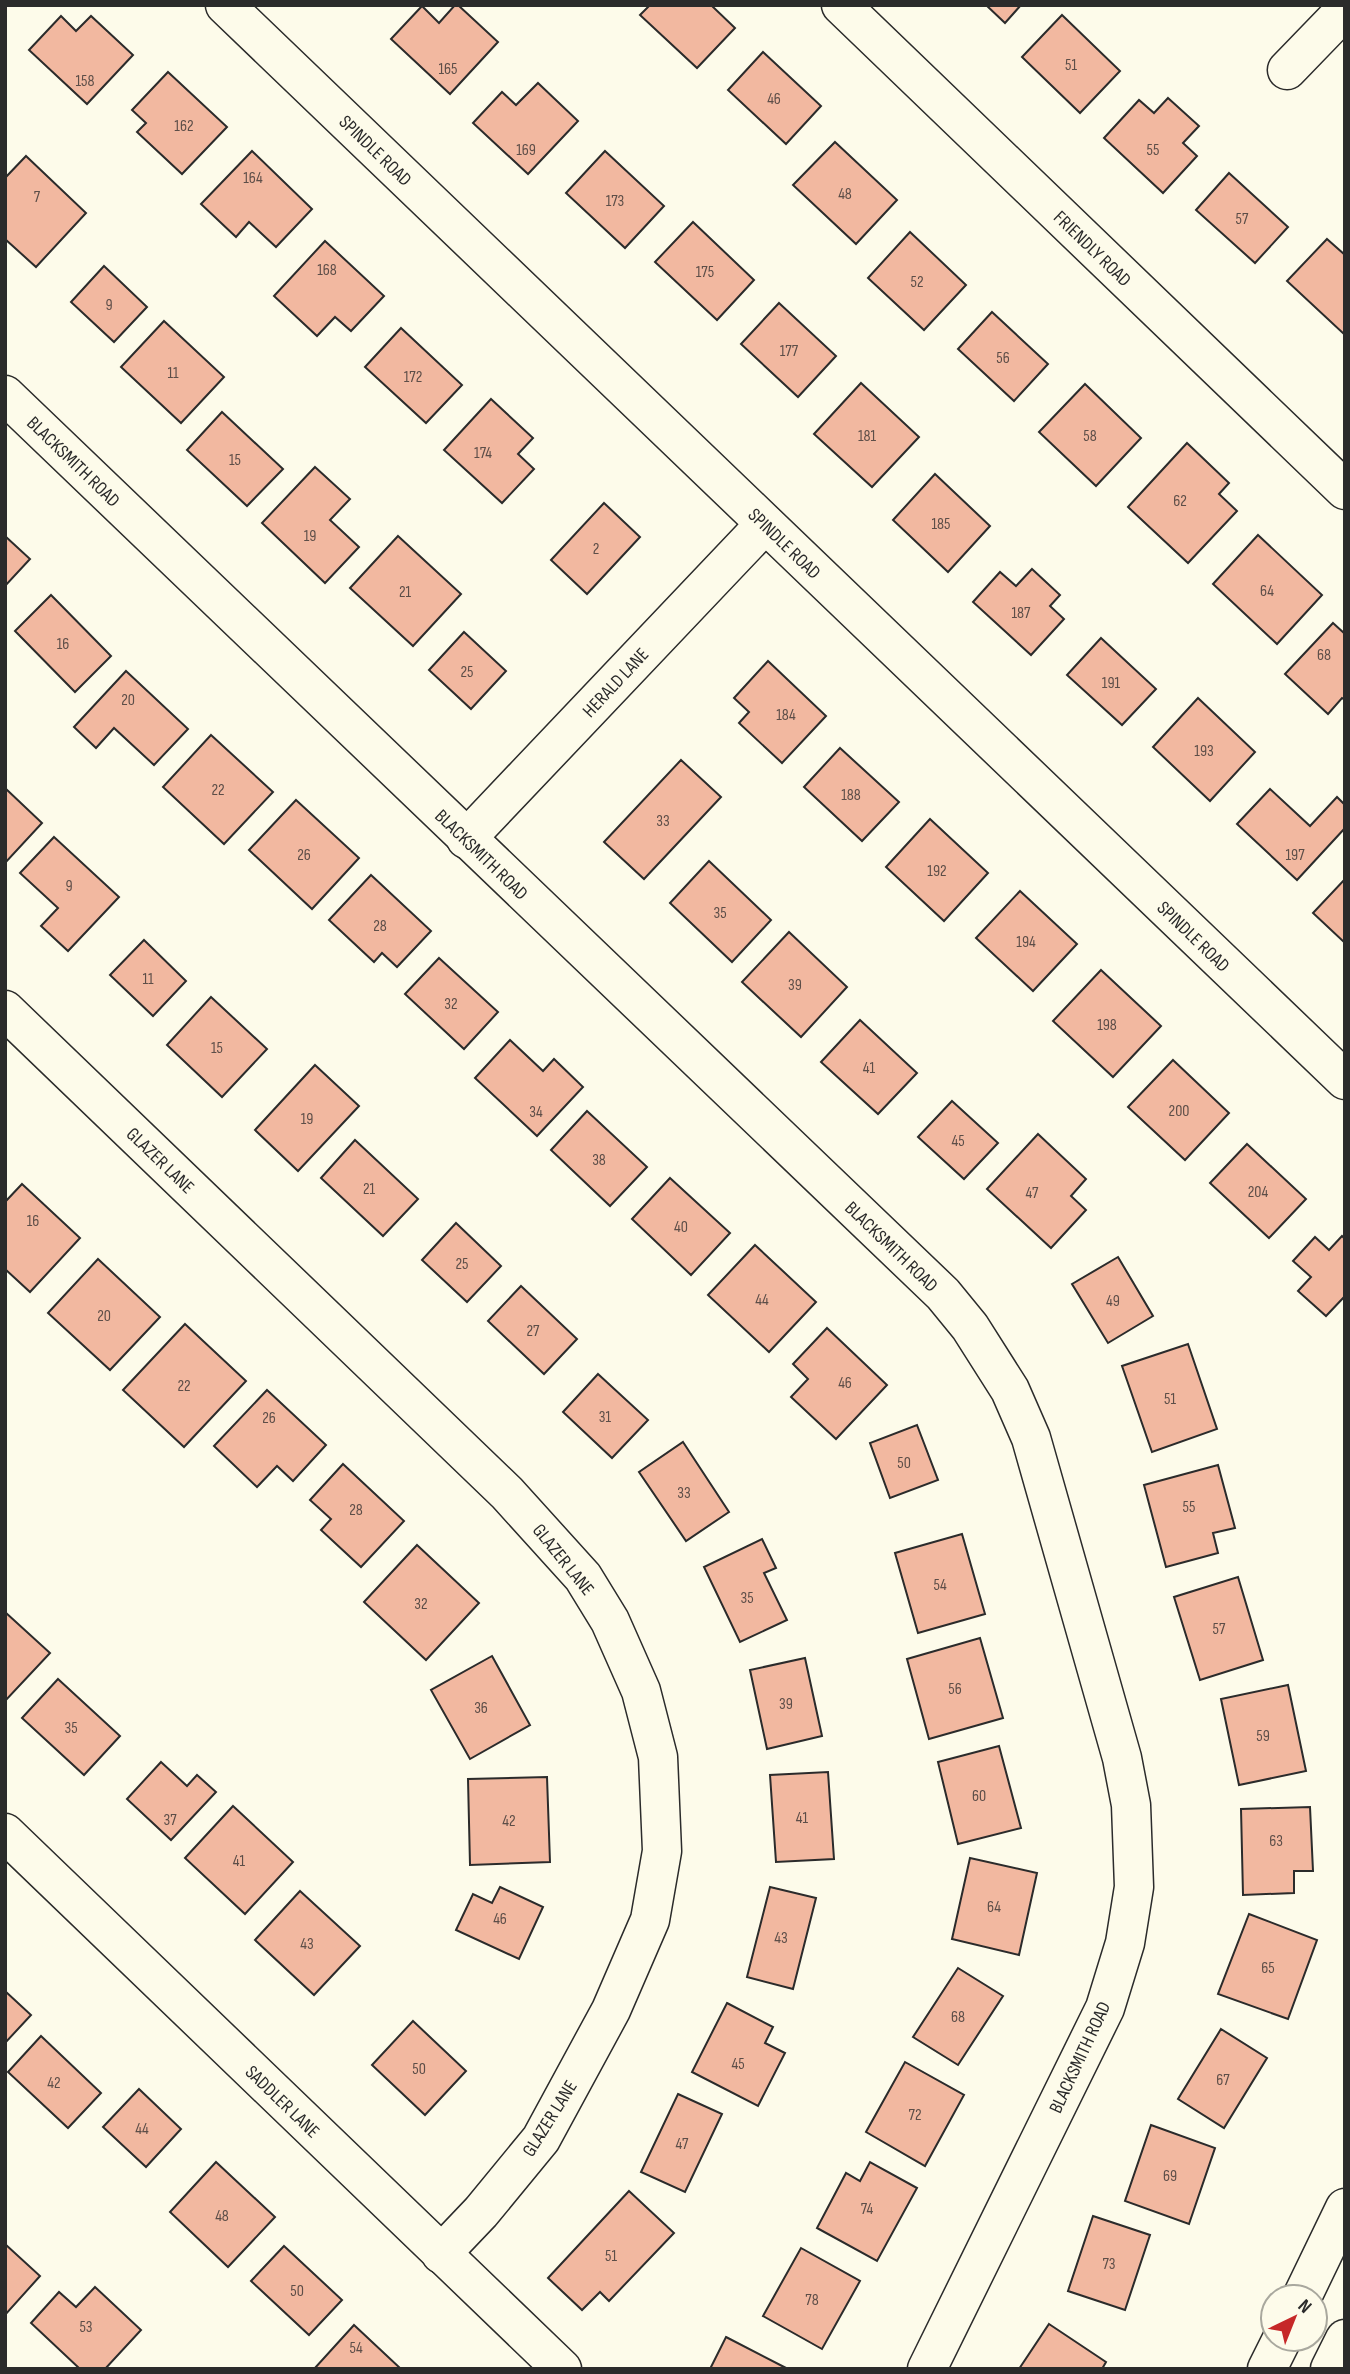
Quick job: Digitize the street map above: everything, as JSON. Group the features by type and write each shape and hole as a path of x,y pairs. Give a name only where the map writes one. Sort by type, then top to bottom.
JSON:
{"street":[{"name":"SPINDLE ROAD","path":"225,5 1345,1080"},
{"name":"FRIENDLY ROAD","path":"841,5 1345,490"},
{"path":"1287,70 1345,10"},
{"name":"BLACKSMITH ROAD","path":"5,395 943,1294 970,1327 1010,1390 1031,1438 1122,1758 1131,1805 1134,1887 1125,1943 1105,2008 927,2369"},
{"name":"HERALD LANE","path":"466,839 765,524"},
{"name":"GLAZER LANE","path":"5,1010 507,1493 583,1577 610,1621 641,1692 658,1757 662,1850 650,1920 611,2010 541,2139 481,2212 441,2254"},
{"name":"SADDLER LANE","path":"5,1833 562,2369"},
{"path":"1309,2283 1345,2208"},
{"path":"1330,2369 1345,2339"},
{"path":"1267,2369 1275,2353"}],"building":[{"path":"455,5 498,42 450,94 391,39 422,6 439,23"},
{"path":"650,5 711,5 735,28 697,68 640,15"},
{"path":"986,5 1021,5 1005,23"},
{"path":"1062,15 1120,71 1080,113 1022,57"},
{"path":"61,16 76,31 91,16 133,55 87,104 29,50"},
{"path":"763,52 821,106 786,144 728,90"},
{"path":"168,72 227,127 182,174 137,132 146,123 132,110"},
{"path":"538,83 578,121 528,174 473,123 502,92 516,105"},
{"path":"1168,98 1199,126 1183,143 1197,156 1163,193 1104,138 1139,100 1154,113"},
{"path":"835,142 897,200 856,244 793,185"},
{"path":"252,151 312,209 276,247 249,222 236,237 201,204"},
{"path":"605,151 664,206 625,248 566,193"},
{"path":"26,156 86,213 36,267 5,239 5,178"},
{"path":"1229,173 1288,227 1255,263 1196,210"},
{"path":"693,222 754,280 717,320 655,262"},
{"path":"910,232 966,285 924,330 868,278"},
{"path":"1327,239 1345,255 1345,335 1287,281"},
{"path":"325,241 384,296 351,331 335,317 317,336 274,296"},
{"path":"104,266 147,307 114,342 71,302"},
{"path":"779,303 836,356 798,397 741,344"},
{"path":"992,312 1048,364 1014,401 958,349"},
{"path":"164,321 224,377 181,423 121,367"},
{"path":"401,328 462,385 426,423 365,367"},
{"path":"861,383 919,437 872,487 814,434"},
{"path":"1085,384 1141,438 1096,486 1039,432"},
{"path":"491,399 533,438 518,454 534,469 502,503 444,450"},
{"path":"222,412 283,469 247,506 187,450"},
{"path":"1187,443 1229,483 1219,494 1237,511 1188,563 1128,507"},
{"path":"315,467 350,499 330,520 359,547 325,583 262,523"},
{"path":"935,474 990,526 948,572 893,520"},
{"path":"604,503 640,537 587,594 551,560"},
{"path":"1258,535 1322,595 1277,644 1213,584"},
{"path":"5,536 30,559 5,586"},
{"path":"398,536 461,594 413,646 350,588"},
{"path":"1032,569 1060,595 1050,606 1064,619 1031,655 973,602 1000,572 1016,586"},
{"path":"51,595 111,656 75,692 15,631"},
{"path":"1333,623 1345,634 1345,700 1342,698 1328,714 1285,674"},
{"path":"464,632 506,671 471,709 429,670"},
{"path":"1101,638 1156,689 1122,725 1067,675"},
{"path":"768,661 826,716 782,763 739,723 749,712 734,698"},
{"path":"126,671 188,729 154,765 114,728 96,748 74,727"},
{"path":"1198,698 1255,752 1210,801 1153,747"},
{"path":"211,735 273,792 224,844 163,787"},
{"path":"840,748 899,802 862,841 804,787"},
{"path":"681,760 721,797 644,879 604,842"},
{"path":"5,788 42,823 5,863"},
{"path":"1270,789 1310,826 1337,797 1345,805 1345,828 1297,880 1237,824"},
{"path":"296,800 359,858 312,909 249,850"},
{"path":"930,819 988,873 944,921 886,867"},
{"path":"54,837 119,897 68,951 41,926 58,908 20,873"},
{"path":"709,861 771,920 732,962 670,903"},
{"path":"371,875 431,931 397,967 382,953 374,962 329,920"},
{"path":"1345,879 1345,943 1313,913"},
{"path":"1020,891 1077,944 1033,991 976,938"},
{"path":"789,932 847,987 801,1037 742,982"},
{"path":"144,940 186,981 153,1016 110,975"},
{"path":"439,958 498,1012 464,1049 405,994"},
{"path":"1101,970 1161,1026 1113,1077 1053,1021"},
{"path":"211,997 267,1049 222,1097 167,1045"},
{"path":"860,1020 917,1073 878,1114 821,1062"},
{"path":"510,1040 543,1071 554,1059 583,1087 537,1136 475,1078"},
{"path":"1173,1060 1229,1113 1185,1160 1128,1107"},
{"path":"315,1065 359,1106 298,1171 255,1130"},
{"path":"952,1101 998,1143 964,1179 918,1137"},
{"path":"587,1111 647,1167 610,1206 551,1150"},
{"path":"1038,1134 1086,1179 1071,1196 1086,1210 1051,1248 987,1189"},
{"path":"355,1140 418,1199 383,1236 321,1178"},
{"path":"1247,1144 1306,1199 1269,1238 1210,1183"},
{"path":"670,1178 730,1233 691,1275 632,1219"},
{"path":"22,1184 80,1238 30,1292 5,1269 5,1202"},
{"path":"456,1223 501,1266 467,1302 422,1260"},
{"path":"1342,1236 1345,1239 1345,1296 1326,1316 1298,1291 1311,1277 1293,1261 1315,1237 1329,1250"},
{"path":"755,1245 816,1302 769,1352 708,1295"},
{"path":"1118,1257 1153,1316 1108,1343 1072,1284"},
{"path":"98,1259 160,1317 110,1370 48,1313"},
{"path":"521,1286 577,1339 544,1374 488,1321"},
{"path":"185,1324 246,1381 184,1447 123,1390"},
{"path":"827,1328 887,1385 836,1439 791,1397 808,1379 793,1364"},
{"path":"1188,1344 1217,1429 1152,1452 1122,1366"},
{"path":"598,1374 648,1420 612,1458 563,1412"},
{"path":"267,1390 326,1445 293,1481 277,1466 257,1487 214,1446"},
{"path":"917,1425 938,1480 890,1498 870,1443"},
{"path":"683,1442 729,1512 686,1541 639,1472"},
{"path":"343,1464 404,1521 361,1567 321,1530 331,1519 310,1500"},
{"path":"1218,1465 1235,1528 1213,1533 1218,1553 1166,1567 1144,1485"},
{"path":"962,1534 985,1614 918,1633 895,1553"},
{"path":"762,1539 776,1568 764,1573 787,1620 740,1642 704,1567"},
{"path":"417,1545 479,1603 426,1660 364,1602"},
{"path":"1238,1577 1263,1660 1200,1680 1174,1597"},
{"path":"5,1612 50,1653 5,1701"},
{"path":"980,1638 1003,1718 929,1739 907,1659"},
{"path":"492,1656 530,1725 470,1759 431,1690"},
{"path":"805,1658 822,1736 767,1749 750,1670"},
{"path":"58,1679 120,1736 84,1775 22,1718"},
{"path":"1288,1685 1306,1771 1239,1785 1221,1699"},
{"path":"999,1746 1021,1828 958,1844 938,1762"},
{"path":"161,1762 187,1786 197,1775 216,1792 171,1840 127,1799"},
{"path":"828,1772 834,1859 776,1862 770,1775"},
{"path":"547,1777 550,1862 470,1865 468,1779"},
{"path":"233,1806 293,1862 245,1914 185,1858"},
{"path":"1310,1807 1313,1871 1294,1871 1294,1893 1243,1895 1241,1809"},
{"path":"970,1858 1037,1873 1019,1955 952,1939"},
{"path":"500,1887 543,1907 519,1959 456,1930 473,1894 492,1903"},
{"path":"770,1887 816,1898 793,1989 747,1977"},
{"path":"300,1891 360,1946 314,1995 255,1940"},
{"path":"1249,1914 1317,1940 1288,2019 1218,1994"},
{"path":"958,1968 1003,1996 958,2065 913,2037"},
{"path":"5,1991 31,2015 5,2043"},
{"path":"727,2003 773,2027 765,2043 785,2053 758,2106 692,2072"},
{"path":"413,2021 466,2071 425,2115 372,2065"},
{"path":"1221,2029 1267,2058 1224,2128 1178,2099"},
{"path":"41,2036 101,2093 68,2128 8,2072"},
{"path":"905,2062 964,2095 925,2166 866,2132"},
{"path":"139,2089 181,2129 146,2167 103,2127"},
{"path":"678,2094 722,2114 685,2192 641,2172"},
{"path":"1151,2125 1215,2148 1189,2224 1125,2201"},
{"path":"216,2162 275,2217 228,2267 170,2212"},
{"path":"870,2162 917,2188 877,2261 817,2228 846,2173 860,2181"},
{"path":"629,2191 674,2233 609,2301 600,2292 582,2310 548,2278"},
{"path":"1093,2216 1150,2235 1125,2310 1068,2291"},
{"path":"5,2244 40,2276 5,2315"},
{"path":"284,2246 342,2300 309,2335 251,2281"},
{"path":"801,2248 860,2281 822,2349 763,2316"},
{"path":"95,2287 141,2330 105,2369 80,2369 31,2323 59,2292 76,2307"},
{"path":"1049,2324 1106,2362 1102,2369 1019,2369"},
{"path":"354,2325 401,2369 314,2369"},
{"path":"726,2337 788,2369 710,2369"}]}
